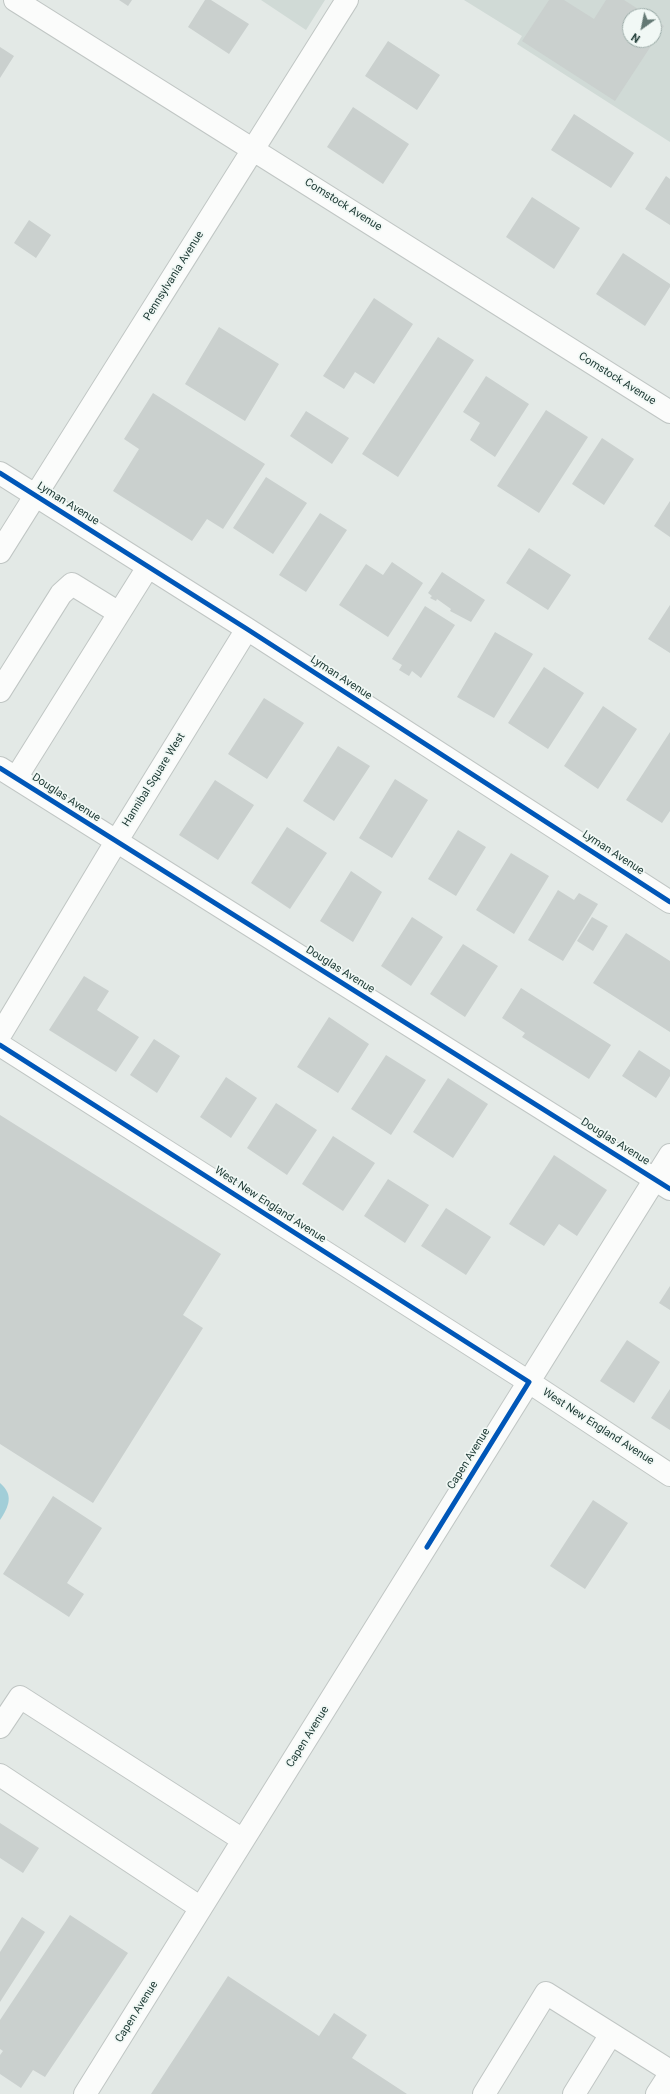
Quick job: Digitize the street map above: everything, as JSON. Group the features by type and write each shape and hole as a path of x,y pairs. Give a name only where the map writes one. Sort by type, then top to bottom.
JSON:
{"street":[{"name":"Comstock Avenue","path":"15,0 670,412"},
{"name":"Pennsylvania Avenue","path":"0,552 347,0"},
{"name":"Lyman Avenue","path":"0,473 247,629 670,902"},
{"path":"8,773 119,613 148,567"},
{"path":"0,691 61,594 72,584 119,613"},
{"name":"Hannibal Square West","path":"0,1035 116,842 247,629"},
{"name":"Douglas Avenue","path":"8,773 662,1184"},
{"name":"West New England Avenue","path":"0,1045 530,1382 670,1475"},
{"name":"Capen Avenue","path":"85,2094 530,1382 662,1184 670,1155"},
{"path":"0,1727 20,1697 243,1840"},
{"path":"0,1775 201,1908"},
{"path":"484,2094 546,1993 612,2034 670,2073 657,2094"},
{"path":"574,2094 612,2034"}],"shaded area":[{"path":"261,0 325,0 306,30"},
{"path":"464,0 670,0 670,142 517,44 522,36"}],"water":[{"path":"0,1483 9,1496 9,1501 0,1520"}],"building":[{"path":"119,0 132,0 128,6"},
{"path":"205,0 211,0 249,24 229,54 188,27"},
{"path":"549,0 564,0 594,19 606,0 624,0 636,8 622,8 622,48 650,48 615,101 522,41"},
{"path":"388,41 440,75 417,110 365,76"},
{"path":"0,47 14,56 0,78"},
{"path":"353,107 409,144 383,184 327,147"},
{"path":"574,114 634,153 611,188 551,150"},
{"path":"666,176 670,179 670,225 645,209"},
{"path":"532,197 580,228 554,269 506,237"},
{"path":"29,220 51,235 36,258 14,243"},
{"path":"623,253 670,284 670,287 645,326 596,294"},
{"path":"374,298 413,324 374,384 355,372 344,389 323,376"},
{"path":"219,327 279,364 245,421 185,384"},
{"path":"438,337 474,360 398,477 362,454"},
{"path":"486,376 529,404 495,457 470,440 480,423 463,412"},
{"path":"153,393 265,464 223,529 207,519 192,541 113,491 139,449 124,439"},
{"path":"546,410 588,437 539,513 497,486"},
{"path":"306,411 349,438 332,464 290,436"},
{"path":"602,438 634,459 604,505 572,484"},
{"path":"266,477 307,503 273,554 233,528"},
{"path":"670,501 670,537 654,526"},
{"path":"320,513 347,530 306,592 279,575"},
{"path":"529,548 571,575 548,610 506,583"},
{"path":"392,562 423,583 388,637 339,605 366,564 383,575"},
{"path":"442,572 485,600 471,622 450,611 451,609 437,599 436,601 430,598 432,596 428,593"},
{"path":"670,605 670,653 648,639"},
{"path":"425,606 455,625 421,678 412,671 409,676 399,670 402,665 392,659"},
{"path":"495,632 533,654 494,718 457,697"},
{"path":"544,667 584,693 548,749 508,723"},
{"path":"264,698 304,723 267,779 228,754"},
{"path":"603,706 637,729 598,789 564,766"},
{"path":"670,732 670,811 662,823 626,800"},
{"path":"338,746 370,766 334,821 303,801"},
{"path":"395,779 428,800 392,858 359,838"},
{"path":"215,780 254,805 218,860 179,835"},
{"path":"287,827 327,853 290,909 251,883"},
{"path":"458,830 486,847 456,896 428,879"},
{"path":"511,853 549,876 514,934 476,910"},
{"path":"351,871 382,892 353,942 320,921"},
{"path":"558,890 574,900 579,893 598,904 563,961 528,940"},
{"path":"412,917 443,937 411,986 381,966"},
{"path":"592,917 608,926 593,951 577,941"},
{"path":"626,933 670,961 670,1032 593,983"},
{"path":"463,944 498,966 465,1017 430,994"},
{"path":"84,976 109,991 97,1010 139,1037 116,1072 49,1030"},
{"path":"521,988 611,1045 589,1079 522,1037 525,1033 502,1018"},
{"path":"329,1017 369,1044 338,1093 297,1067"},
{"path":"154,1039 180,1056 157,1093 130,1075"},
{"path":"639,1050 670,1070 670,1076 656,1098 622,1076"},
{"path":"386,1055 426,1080 391,1135 351,1109"},
{"path":"226,1077 257,1098 231,1138 200,1117"},
{"path":"448,1078 488,1104 453,1158 413,1132"},
{"path":"276,1103 317,1130 287,1175 247,1148"},
{"path":"0,1115 221,1254 183,1315 203,1328 93,1503 0,1444"},
{"path":"333,1136 375,1163 343,1211 302,1184"},
{"path":"554,1155 607,1190 577,1236 559,1224 544,1246 509,1224"},
{"path":"388,1179 429,1205 405,1243 364,1216"},
{"path":"446,1208 491,1237 466,1275 421,1246"},
{"path":"670,1286 670,1310 659,1303"},
{"path":"627,1340 660,1362 634,1403 600,1381"},
{"path":"670,1389 670,1430 651,1418"},
{"path":"53,1496 102,1528 67,1583 84,1594 69,1617 3,1574"},
{"path":"593,1500 628,1523 585,1589 550,1566"},
{"path":"0,1823 39,1848 23,1873 0,1858"},
{"path":"70,1915 128,1953 45,2077 33,2070 21,2088 0,2074 0,2055 3,2051 0,2049 0,2020"},
{"path":"22,1917 45,1932 0,2002 0,1952"},
{"path":"228,1976 319,2036 334,2013 367,2035 352,2058 407,2094 151,2094"}],"cycle path":[{"path":"0,473 247,629 670,902"},
{"path":"0,768 670,1189"},
{"path":"0,1045 529,1382 427,1547"}]}
